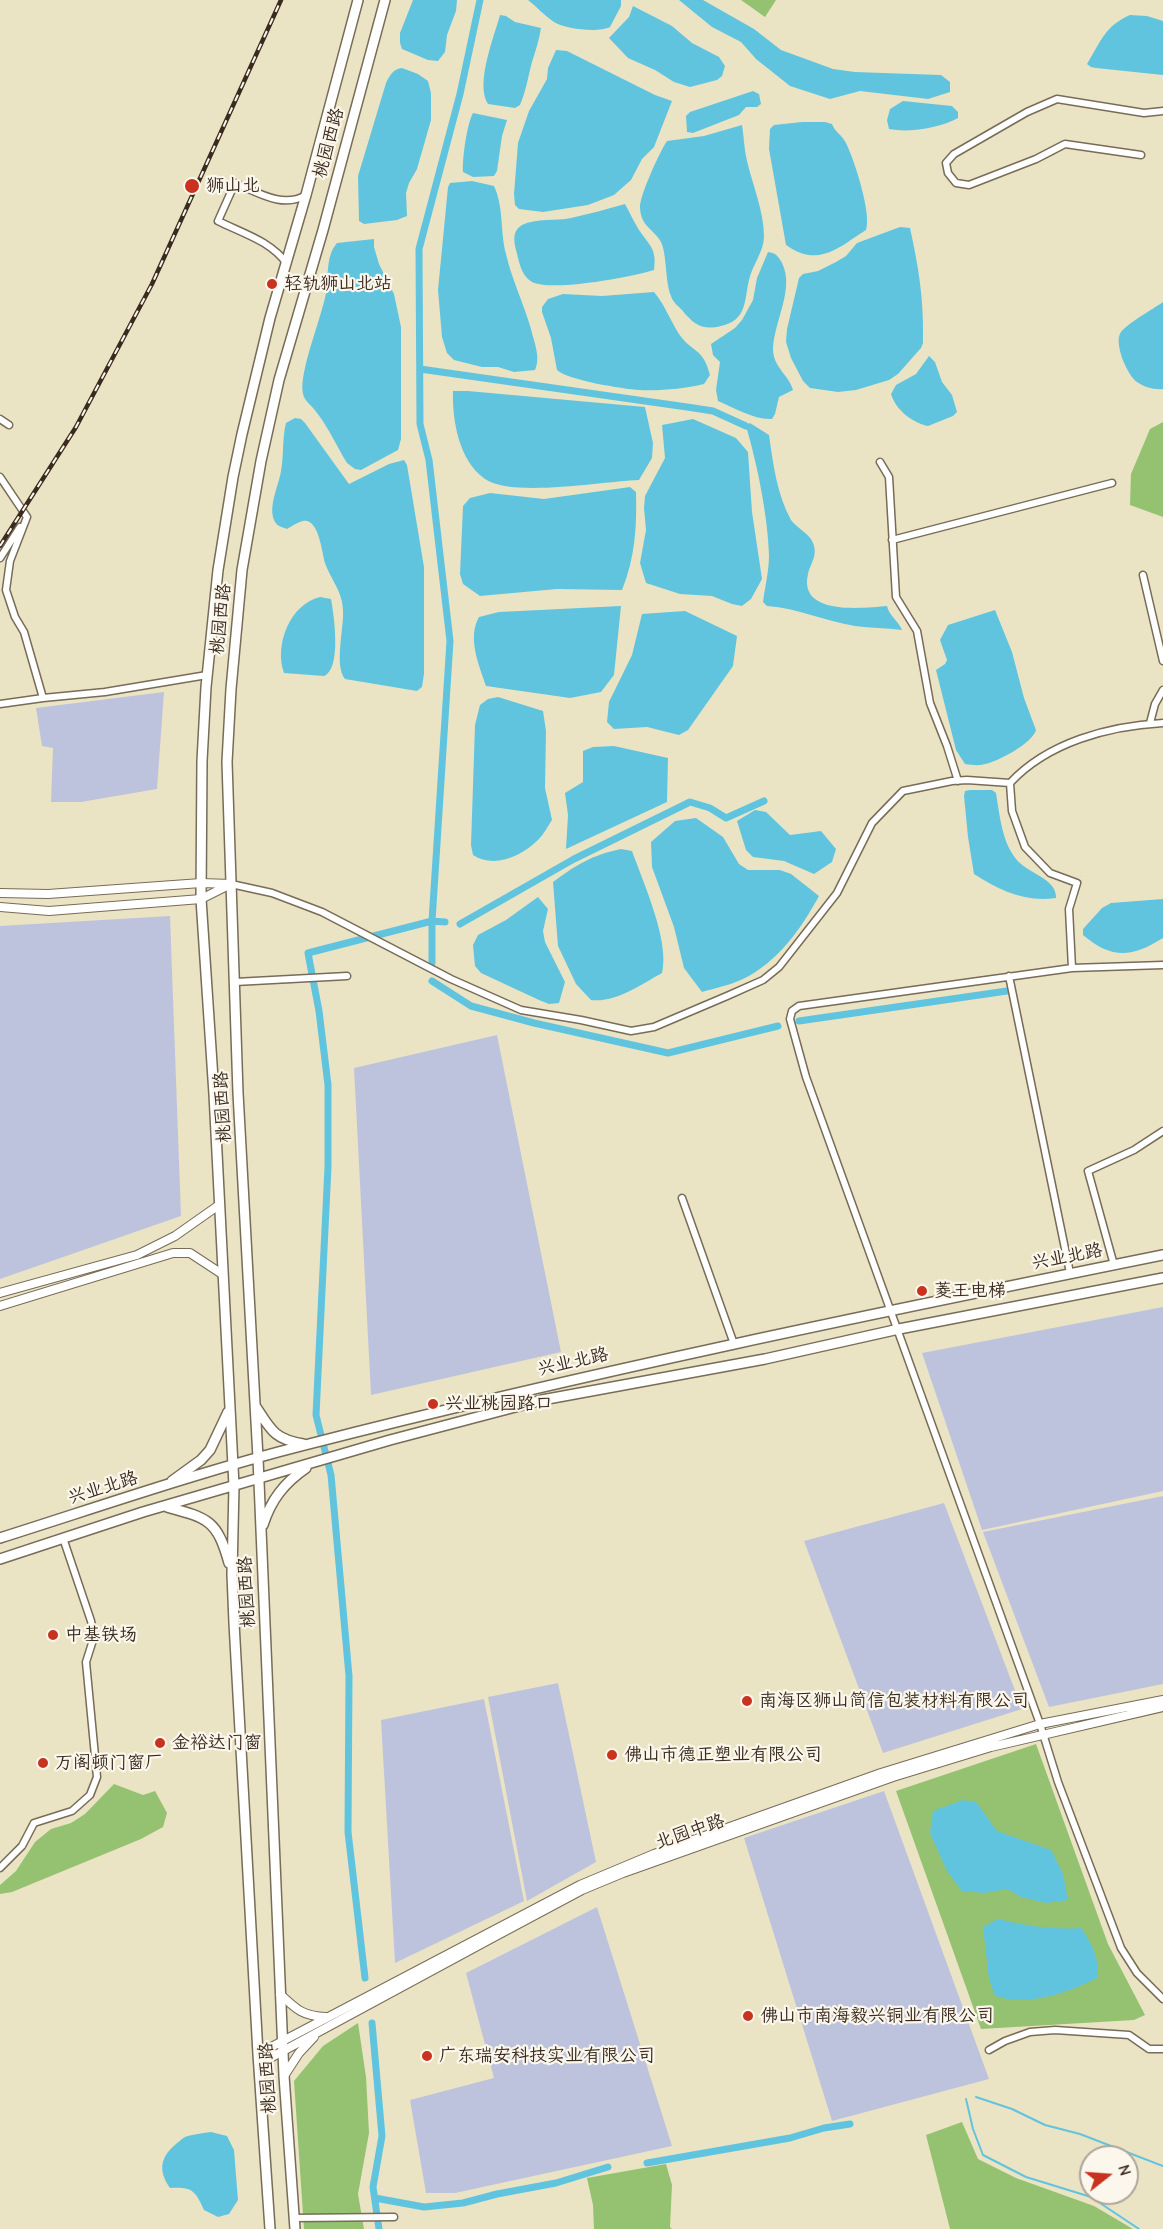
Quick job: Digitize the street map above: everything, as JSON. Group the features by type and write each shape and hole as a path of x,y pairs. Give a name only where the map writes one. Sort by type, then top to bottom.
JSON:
{"main road":[{"name":"桃园西路","path":"270,2229 258,2059 232,1574 234,1486 201,898 202,761 207,675 218,570 233,477 257,368 358,0"},
{"name":"桃园西路","path":"295,2229 284,2076 258,1458 238,1093 227,762 231,689 249,521 279,380 323,230 385,0"},
{"name":"兴业北路","path":"0,1538 306,1444 555,1383 892,1310 1163,1255"},
{"name":"兴业北路","path":"0,1559 165,1506 542,1400 765,1359 899,1329 1163,1278"},
{"path":"255,1406 270,1430 285,1441 306,1444"},
{"path":"164,1486 189,1470 210,1450 229,1410"},
{"path":"261,1530 278,1493 294,1476 312,1463"},
{"path":"165,1506 194,1514 217,1530 222,1539 232,1574"}],"street":[{"path":"1141,155 1065,144 1036,159 969,185 956,183 948,173 946,163 954,154 1027,112 1057,99 1144,113 1163,111"},
{"path":"287,264 266,244 218,221 235,183 279,201 295,201 306,195"},
{"path":"0,419 9,425"},
{"path":"880,462 889,477 896,597 916,631 930,703 958,781"},
{"path":"0,477 27,517"},
{"path":"892,540 1112,483"},
{"path":"27,517 10,561 6,590 15,617 24,632 42,698"},
{"path":"0,558 27,517"},
{"path":"1143,575 1163,661"},
{"path":"0,704 105,693 207,675"},
{"path":"1150,723 1155,704 1163,690"},
{"path":"1072,968 1069,909 1077,883 1050,873 1025,847 1012,811 1010,783 1019,773 1080,738 1150,723 1163,723"},
{"path":"0,893 48,894 201,883 231,884 272,893 322,912 451,979 521,1010 631,1031 654,1027 763,980 779,967 837,893 872,823 903,791 913,787 958,781 1010,783"},
{"path":"0,907 49,911 201,898 231,884"},
{"path":"48,894 49,911"},
{"path":"1163,965 1072,968 799,1006 792,1011 790,1019 806,1077 899,1329 928,1416 1040,1724 1058,1782 1121,1948 1137,1973 1163,1999"},
{"path":"235,982 347,976"},
{"path":"1009,976 1070,1274"},
{"path":"1114,1265 1088,1172 1134,1150 1163,1131"},
{"path":"682,1198 734,1344"},
{"path":"0,1293 137,1255 175,1236 219,1205"},
{"path":"0,1306 173,1253 190,1253 222,1274"},
{"path":"0,1868 22,1846 34,1823 72,1811 90,1795 97,1777 86,1662 94,1637 91,1621 63,1538"},
{"name":"北园中路","path":"258,2059 328,2017 580,1885 620,1867 787,1805 1040,1724 1163,1700"},
{"name":"北园中路","path":"283,2046 320,2031 582,1890 623,1873 893,1777 991,1747 1163,1707"},
{"path":"280,1994 296,2009 309,2017 328,2017"},
{"path":"989,2050 1005,2041 1030,2032 1055,2030 1129,2035 1149,2049 1163,2049"},
{"path":"284,2076 298,2053 320,2031"},
{"path":"294,2218 394,2217"}],"shaded area":[{"path":"164,692 157,789 81,802 51,802 53,748 42,746 36,708"},
{"path":"170,916 181,1216 0,1279 0,926"},
{"path":"497,1035 561,1352 371,1395 354,1068"},
{"name":"菱王电梯","path":"1163,1307 1163,1491 982,1530 922,1353"},
{"path":"1163,1496 1163,1684 1049,1707 983,1532"},
{"path":"944,1503 1022,1709 883,1753 804,1541"},
{"path":"558,1683 596,1862 527,1901 488,1697"},
{"path":"484,1699 524,1901 395,1963 381,1720"},
{"path":"884,1791 989,2079 832,2121 744,1838"},
{"path":"597,1907 672,2146 455,2193 426,2193 410,2100 494,2078 466,1973"}],"green space":[{"path":"741,0 776,0 765,17"},
{"path":"1163,422 1163,517 1130,505 1131,474 1150,429"},
{"path":"1036,1744 1108,1944 1145,2015 1134,2020 981,2029 896,1791"},
{"path":"114,1784 143,1795 155,1791 167,1813 163,1827 141,1839 12,1892 0,1894 0,1885 16,1871 35,1842 51,1829 71,1823 85,1814"},
{"path":"358,2023 366,2077 369,2133 358,2194 364,2229 304,2229 294,2081 323,2046"},
{"path":"962,2122 978,2159 1016,2178 1079,2201 1079,2205 1094,2206 1133,2229 950,2229 926,2135"},
{"path":"666,2164 672,2185 670,2227 672,2229 594,2229 593,2205 587,2178"}],"water":[{"path":"413,0 457,0 456,11 447,35 445,52 438,61 428,60 402,49 400,33"},
{"path":"528,0 621,0 621,6 610,27 598,30 582,29 566,27 554,22"},
{"path":"679,0 703,0 754,29 781,50 833,69 941,75 950,82 950,92 928,99 860,91 830,99 790,86 756,59 741,42 712,27"},
{"path":"633,6 672,26 692,43 719,57 725,66 722,76 717,80 690,87 674,82 655,70 628,58 609,38 629,17"},
{"path":"500,15 515,22 541,28 524,94 520,105 515,108 488,104 485,95 487,60"},
{"path":"1130,15 1147,16 1163,21 1163,75 1096,68 1087,64 1109,29"},
{"path":"556,50 567,51 655,95 672,101 654,147 642,159 631,180 614,195 588,205 543,212 519,209 515,205 514,194 518,143 529,111 547,79 548,68"},
{"path":"402,68 428,81 431,93 431,120 417,169 406,193 407,216 397,220 364,224 359,221 358,176 386,83 394,71"},
{"path":"753,91 759,94 761,104 757,107 746,107 739,115 693,133 687,132 686,116 690,112"},
{"path":"903,101 952,106 958,112 958,118 924,129 889,129 887,120 890,109"},
{"path":"473,113 507,120 494,176 473,177 463,172 465,142"},
{"path":"802,122 832,124 844,140 857,173 867,212 866,230 837,249 818,255 797,252 786,245 769,149 770,129 774,125"},
{"path":"742,125 746,156 758,199 764,237 740,315 729,323 709,328 690,319 672,298 663,247 643,220 640,208 650,174 667,141 704,136"},
{"path":"472,181 494,186 497,194 506,254 536,350 535,370 514,372 498,367 482,367 454,360 447,353 442,337 438,290 448,187 450,183"},
{"path":"625,204 652,248 654,270 611,280 556,285 542,285 532,282 525,276 519,263 514,240 519,227 533,221 571,218"},
{"path":"900,227 910,228 916,257 923,313 921,348 898,374 889,380 856,390 838,392 810,388 803,381 791,358 786,342 799,278 803,274 818,271 846,256 857,243"},
{"path":"374,239 379,264 394,294 401,327 401,439 398,450 361,470 347,463 323,421 305,398 302,384 325,298 331,252 337,243"},
{"path":"768,252 778,257 785,273 785,294 773,349 778,366 793,390 779,397 772,419 751,416 718,401 716,390 720,362 713,355 711,344 735,328 742,320 753,300 757,278"},
{"path":"654,292 679,334 704,359 710,375 704,384 672,389 639,390 583,380 557,370 551,338 542,312 542,307 548,299 563,294 602,296"},
{"path":"1163,302 1163,389 1156,389 1137,382 1129,373 1122,358 1119,337 1129,324"},
{"path":"929,356 935,362 942,382 952,395 957,412 953,416 928,426 916,422 905,414 893,400 891,394 896,385 916,374"},
{"path":"453,391 645,407 653,443 652,458 639,480 537,488 498,485 485,479 476,471 463,451 456,427"},
{"path":"295,418 305,423 349,484 389,464 404,460 407,465 424,567 424,674 422,687 417,691 345,679 342,673 340,656 342,604 339,592 325,563 316,530 313,525 303,521 287,529 277,524 273,516 272,510 281,471 286,423"},
{"path":"693,419 736,438 748,452 752,512 762,579 751,599 742,606 712,596 680,594 646,583 640,563 646,530 645,496 665,458 662,425"},
{"path":"750,423 769,435 776,479 786,510 791,520 813,543 814,555 808,574 808,588 813,597 822,603 849,608 887,606 902,630 844,624 789,609 767,606 763,602 769,555 767,524 746,426"},
{"path":"630,487 636,492 635,530 630,566 622,590 557,589 480,596 463,584 460,574 463,506 470,498 490,493 544,499"},
{"path":"320,597 331,599 334,617 335,653 330,671 324,676 284,673 281,650 287,627 300,608"},
{"path":"621,606 614,675 601,692 570,698 486,686 474,643 479,617 499,612"},
{"path":"995,610 1012,652 1024,698 1036,730 1022,746 998,760 980,765 965,764 956,750 936,670 947,660 940,640 948,625"},
{"path":"685,611 737,636 733,666 688,730 679,735 647,727 614,729 607,722 609,702 632,655 642,614"},
{"path":"498,697 543,711 546,731 545,788 552,820 540,838 524,851 507,859 490,861 473,855 471,845 475,725 480,705 488,699"},
{"path":"614,746 668,758 667,802 566,849 568,815 565,793 583,782 583,751 593,747"},
{"path":"992,790 996,793 1003,831 1010,849 1021,864 1052,886 1056,898 1023,897 993,885 974,874 964,796 965,791"},
{"path":"755,810 766,812 790,835 821,831 836,849 832,862 814,874 784,861 753,857 746,850 737,821"},
{"path":"696,818 723,837 739,864 748,870 780,870 791,874 819,896 796,932 778,954 756,972 738,981 702,992 684,968 674,927 652,867 651,842 675,821"},
{"path":"621,849 632,851 654,912 662,945 662,973 619,996 591,1000 576,984 558,946 553,882 585,861"},
{"path":"538,897 548,909 543,931 545,942 565,982 559,1003 549,1004 539,1000 481,973 475,966 473,945 478,935 506,920"},
{"path":"1163,899 1163,938 1142,949 1123,953 1113,952 1104,949 1083,935 1083,929 1102,908 1111,903"},
{"path":"963,1800 976,1802 997,1831 1051,1850 1063,1874 1068,1900 1046,1903 1021,1897 1007,1889 984,1893 962,1891 947,1871 930,1833 933,1811"},
{"path":"998,1919 1039,1927 1081,1928 1094,1952 1098,1965 1097,1978 1047,1997 1021,2000 995,1996 989,1979 983,1927"},
{"path":"211,2132 227,2136 234,2150 238,2200 229,2214 218,2217 204,2210 192,2191 170,2188 162,2170 167,2154 182,2139"}],"waterway":[{"path":"365,1978 348,1832 349,1676 331,1475 316,1415 328,1167 328,1085 319,1011 308,953 432,921 450,641 429,460 420,424 419,249 460,94 480,0"},
{"path":"420,369 713,411 746,426"},
{"path":"460,924 574,859 690,802 710,808 726,818 764,801"},
{"path":"432,963 432,921 445,922"},
{"path":"432,981 471,1006 534,1023 668,1053 778,1026"},
{"path":"799,1021 1007,991"},
{"path":"372,2023 382,2136 373,2187 379,2229"},
{"path":"976,2097 1012,2109 1045,2125 1080,2134 1163,2166"},
{"path":"966,2099 973,2129 983,2155 1026,2177 1091,2197 1139,2229"},
{"path":"647,2163 790,2138 824,2128 850,2124"},
{"path":"375,2198 424,2207 463,2203 556,2183 608,2167"}],"railway":[{"path":"0,546 76,427 152,284 281,0"}],"place":[{"name":"狮山北","path":"192,186"},
{"name":"轻轨狮山北站","path":"272,284"},
{"name":"菱王电梯","path":"922,1291"},
{"name":"兴业桃园路口","path":"433,1404"},
{"name":"中基铁场","path":"53,1635"},
{"name":"南海区狮山简信包装材料有限公司","path":"747,1701"},
{"name":"金裕达门窗","path":"160,1743"},
{"name":"佛山市德正塑业有限公司","path":"612,1755"},
{"name":"万阁顿门窗厂","path":"43,1763"},
{"name":"佛山市南海毅兴铜业有限公司","path":"748,2016"},
{"name":"广东瑞安科技实业有限公司","path":"427,2056"}]}
